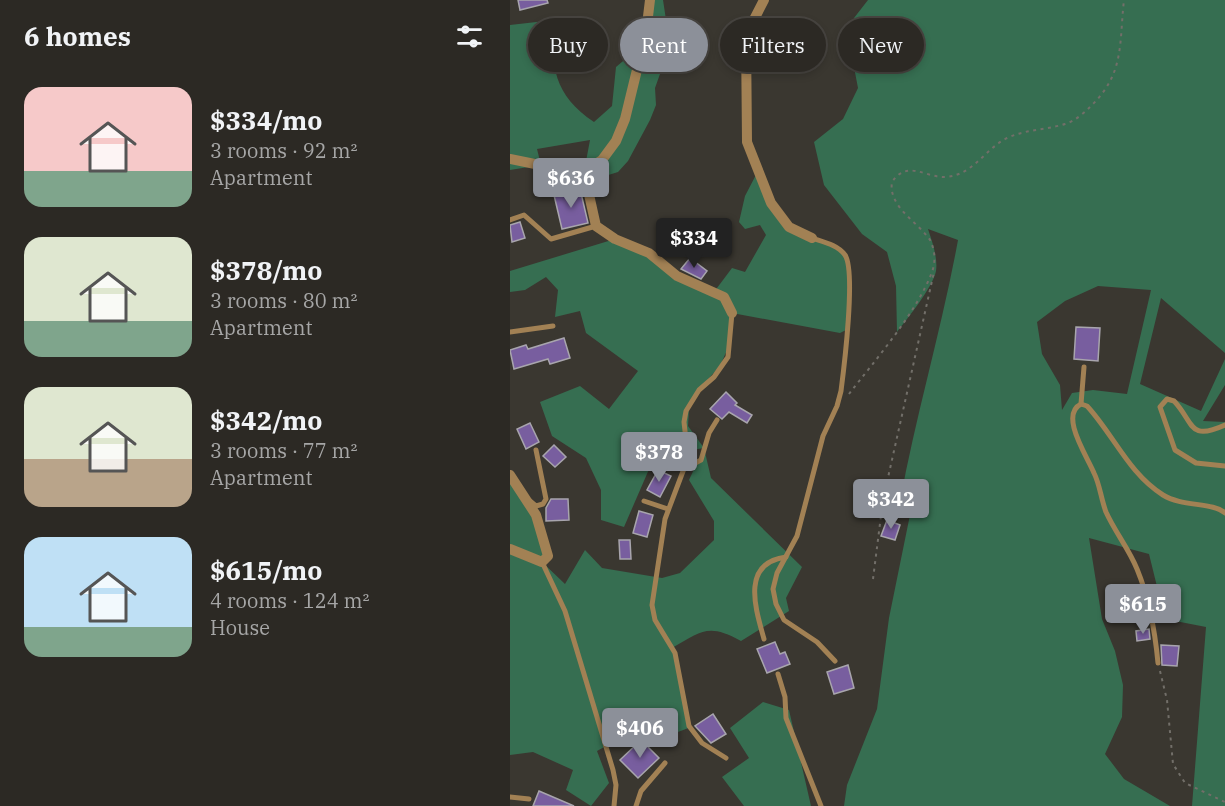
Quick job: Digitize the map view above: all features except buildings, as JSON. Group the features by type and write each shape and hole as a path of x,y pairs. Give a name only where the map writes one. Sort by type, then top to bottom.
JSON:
{"street":[{"path":"510,159 584,172 602,160 616,141 625,119 646,33 650,0"},
{"path":"764,0 746,35 747,142 771,203 789,227 812,238"},
{"path":"584,172 596,226 615,239 649,253 677,276 724,297 732,313"},
{"path":"510,475 536,515 545,539 548,556 542,562 510,549"}],"lane":[{"path":"510,220 524,215 550,239 596,226"},
{"path":"812,238 837,247 847,257 850,277 845,358 837,406 823,436 802,519 777,573 773,589 776,604 784,620 817,642 835,661"},
{"path":"726,758 702,743 689,726 675,653 655,620 651,605 668,508 688,458 684,422 686,411 699,390 714,377 728,357 732,313"},
{"path":"510,332 554,326"},
{"path":"1084,367 1081,404 1072,411 1073,427 1096,477 1099,495 1107,514 1137,568 1155,638 1158,663"},
{"path":"1225,425 1208,432 1199,431 1187,423 1174,401 1167,399 1161,402 1160,412 1175,450 1196,463 1225,466"},
{"path":"1081,404 1087,406 1098,417 1128,461 1153,488 1180,503 1215,506 1225,513"},
{"path":"661,461 684,469 701,460 709,433 717,420"},
{"path":"525,496 536,506 543,504 546,499 536,450"},
{"path":"644,501 668,508"},
{"path":"764,639 754,600 756,580 770,562 786,557"},
{"path":"542,562 565,611 607,748 616,785 614,806"},
{"path":"778,674 785,697 786,718 821,806"},
{"path":"636,806 641,791 665,763"},
{"path":"510,796 529,799"}],"path":[{"path":"873,579 875,548 883,500 933,285 935,263 934,247 892,194 892,182 907,170 938,176 956,175 978,163 1005,139 1037,128 1066,124 1076,119 1105,92 1116,71 1124,0"},
{"path":"837,406 904,320 935,263"},
{"path":"1158,663 1167,700 1173,764 1185,783 1225,802"}],"green space":[{"path":"650,0 663,0 666,18 647,18"},
{"path":"868,0 1225,0 1225,353 1161,298 1140,384 1201,411 1225,359 1225,385 1203,421 1225,422 1225,806 1192,806 1206,627 1165,619 1149,554 1089,538 1102,619 1115,651 1123,685 1122,717 1105,754 1124,779 1170,806 844,806 847,785 877,709 889,618 912,505 900,502 958,240 928,229 935,255 934,278 897,332 896,286 887,252 862,234 824,185 814,142 843,119 858,88 855,72 924,72 924,18 854,18","holes":["1098,286 1151,290 1127,394 1093,390 1072,393 1062,410 1060,385 1042,354 1037,322 1065,301"]},
{"path":"528,23 528,72 556,72 570,101 594,122 612,106 616,67 620,64 620,72 661,72 655,88 656,105 650,120 628,161 618,172 586,182 584,172 590,140 537,149 541,165 510,170 510,25"},
{"path":"758,171 789,227 837,247 847,257 850,277 846,330 840,333 732,313 731,341 720,366 701,387 689,409 688,426 704,448 667,454 650,467 624,527 601,520 601,490 586,458 552,436 540,402 580,386 609,409 638,371 586,333 580,311 555,317 558,290 546,277 525,290 510,292 510,271 615,239 714,292 732,268 745,272 766,235 760,225 745,229 739,222 745,196"},
{"path":"704,448 711,478 802,567 786,598 789,611 741,641 721,632 705,631 672,648 691,727 665,737 649,722 597,751 609,783 591,806 566,790 573,770 533,752 510,755 510,475 545,539 542,562 565,584 585,550 602,568 662,578 680,573 714,540 714,521 689,480"},
{"path":"763,702 789,710 811,806 744,806 722,777 749,758 730,728"}]}
